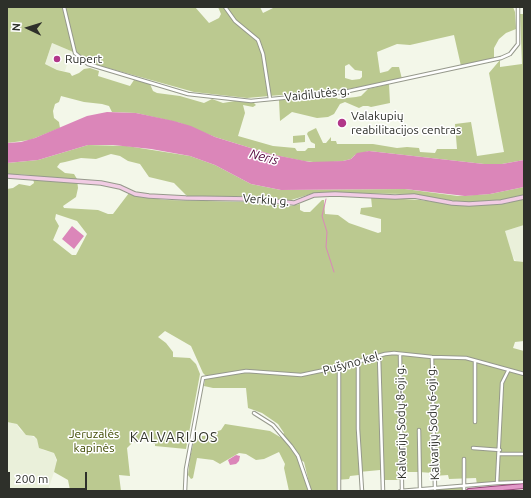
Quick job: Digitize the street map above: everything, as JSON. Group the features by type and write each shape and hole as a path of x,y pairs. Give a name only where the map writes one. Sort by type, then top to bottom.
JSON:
{"main road":[{"name":"Verkių g.","path":"7,176 94,182 120,187 135,194 149,196 186,198 251,198 294,203 314,195 335,194 394,197 414,196 452,203 470,204 501,202 524,197"},
{"path":"469,491 524,486"}],"street":[{"name":"Vaidilutės g.","path":"64,7 73,49 77,56 88,64 188,94 243,100 270,99 351,91 506,56 514,51 518,44 518,7"},
{"path":"225,7 235,21 258,40 270,99"},
{"name":"Pušyno kel.","path":"185,491 186,469 203,378 246,371 301,375 339,367 379,356 400,354 432,358 458,357 524,374"},
{"name":"Kalvarijų Sodų 8-oji g.","path":"400,354 401,490"},
{"path":"379,356 382,491"},
{"name":"Kalvarijų Sodų 6-oji g.","path":"432,358 435,489"},
{"path":"358,361 358,429 362,491"},
{"path":"475,362 475,422"},
{"path":"339,367 339,491"},
{"path":"497,483 500,450 502,383 508,371"},
{"path":"254,413 274,425 291,446 298,456 310,491"},
{"path":"419,430 420,489"},
{"path":"473,448 500,450"},
{"path":"499,454 524,454"},
{"path":"464,459 464,491"},
{"path":"401,490 435,489 524,482"}],"shaded area":[{"path":"52,43 71,51 65,71 57,70 45,64"},
{"path":"524,225 524,262 517,262 512,256 505,231"},
{"path":"7,422 17,424 20,430 37,439 43,450 54,453 57,463 48,490 7,491"}],"green space":[{"path":"7,7 195,7 209,23 219,18 221,14 218,7 260,7 263,13 275,7 513,7 515,12 516,29 506,33 499,39 494,48 494,58 461,66 454,35 410,45 397,44 377,52 380,73 388,71 392,67 399,67 402,79 348,89 247,98 194,92 90,63 71,51 52,43 45,64 57,70 70,73 72,76 84,69 90,68 99,71 98,76 130,86 134,80 142,81 150,84 153,91 157,93 180,96 204,103 212,99 223,103 235,101 253,102 256,105 253,107 243,105 245,113 238,136 273,146 295,148 297,151 305,151 308,148 315,148 315,144 311,142 307,134 316,128 323,143 326,143 331,137 331,141 336,141 337,144 373,144 397,148 419,148 420,152 435,153 437,149 457,149 455,124 471,122 477,156 504,152 489,73 500,60 500,67 522,64 520,14 524,14 524,160 502,164 484,164 369,151 355,155 351,159 343,161 323,163 303,161 270,154 215,137 180,123 136,113 112,112 109,106 61,96 59,102 55,104 53,111 54,118 59,122 60,128 30,140 7,143","holes":["349,64 355,70 362,71 362,77 360,79 352,80 345,78 345,66"]},
{"path":"389,84 390,103 371,107 363,106 359,108 345,102 340,104 334,114 328,117 317,118 292,112 280,121 279,100 335,96 338,99 356,97 361,96 368,89"},
{"path":"305,135 305,142 293,143 293,136"},
{"name":"Jeruzalės kapinės","path":"88,145 127,146 190,156 215,165 251,184 281,190 405,189 458,196 490,194 524,187 524,196 495,202 467,203 410,194 314,193 288,201 246,196 188,197 174,183 149,177 140,164 128,161 120,156 111,154 96,159 81,158 60,163 57,167 65,173 74,174 77,179 78,188 76,197 63,206 64,208 98,210 108,214 113,214 129,193 140,197 167,200 247,202 290,206 300,204 300,210 304,212 310,212 322,200 324,200 325,214 338,215 349,223 378,233 381,232 381,219 360,214 361,208 372,207 371,197 420,200 466,206 503,204 524,199 524,225 505,231 514,261 524,262 524,341 515,342 513,348 524,351 524,480 477,485 476,478 449,479 448,475 434,476 433,473 403,472 403,480 381,480 380,470 359,472 359,475 350,476 349,479 337,480 337,491 311,491 304,462 301,460 299,462 308,491 289,491 284,468 285,464 279,452 264,459 256,460 246,454 239,453 220,464 213,460 197,458 193,478 191,479 188,475 190,458 194,440 197,436 204,436 221,430 225,424 270,431 280,437 284,433 278,424 262,413 248,408 246,388 213,388 204,386 207,377 203,373 191,346 165,331 158,337 166,343 173,352 173,357 190,358 196,364 200,374 186,449 155,446 155,444 141,439 135,443 134,441 127,448 130,476 119,475 121,491 70,490 68,480 54,472 57,460 54,453 39,448 37,439 34,436 26,435 17,424 7,422 7,189 13,188 19,184 30,186 34,183 33,178 30,175 7,174 7,163 38,160","holes":["56,214 77,221 87,234 76,255 72,255 53,240 59,226 55,219"]},
{"path":"462,487 463,490 426,491 427,490"}],"water":[{"name":"Neris","path":"107,112 136,113 174,121 191,126 215,137 270,154 310,162 343,161 351,159 357,153 369,151 484,164 502,164 524,160 524,187 490,194 465,196 405,189 281,190 251,184 215,165 190,156 151,149 113,145 88,145 38,160 7,163 7,143 21,142 35,138 87,116"},
{"path":"72,226 84,236 74,249 62,239"},
{"path":"236,455 240,456 239,461 236,464 230,465 228,460"}],"waterway":[{"path":"326,199 322,216 327,232 326,247 334,272"}],"place":[{"name":"Rupert","path":"57,59"},
{"name":"Valakupių reabilitacijos centras","path":"342,123"}],"district":[{"name":"KALVARIJOS","path":"174,437"}]}
